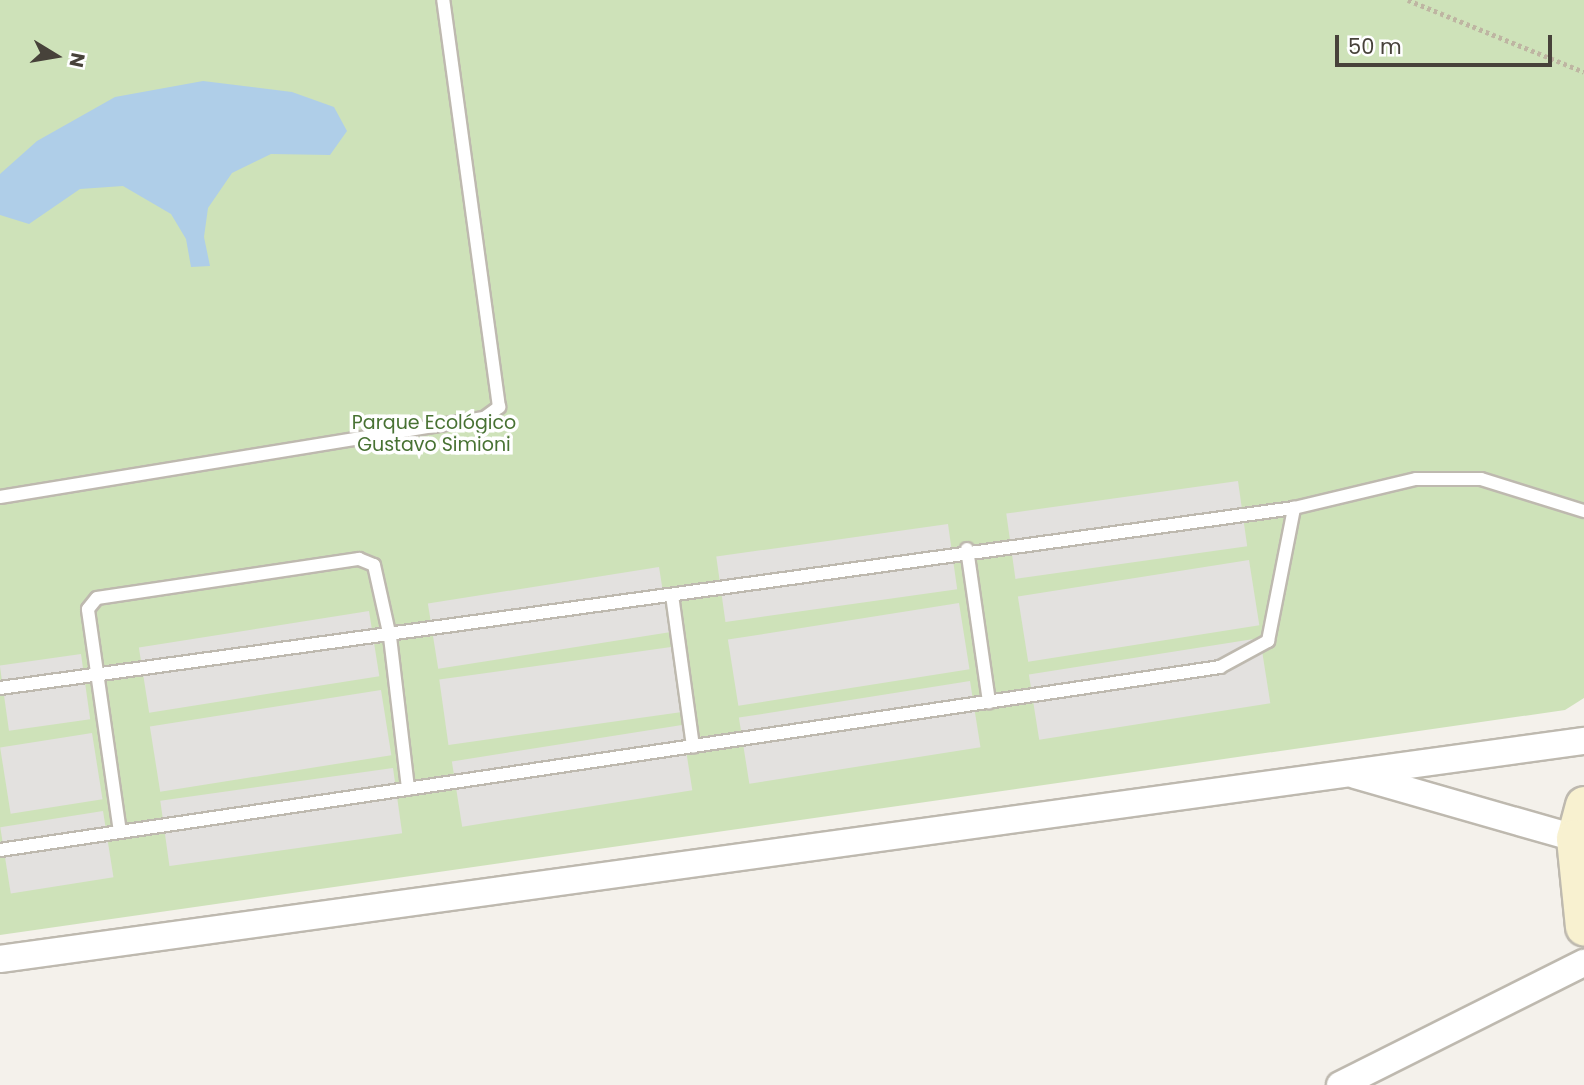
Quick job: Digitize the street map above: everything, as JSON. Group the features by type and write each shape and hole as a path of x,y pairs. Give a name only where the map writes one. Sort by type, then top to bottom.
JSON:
{"street":[{"path":"0,958 1343,771 1584,741"},
{"path":"1343,771 1580,822 1584,927"},
{"path":"1340,1085 1584,963"}],"lane":[{"path":"0,497 484,418 499,407 443,0"},
{"path":"0,688 390,637 967,549 1294,508 1416,479 1468,479 1584,510"},
{"path":"0,850 1220,667 1268,641 1294,508"},
{"path":"967,549 989,702"},
{"path":"120,832 88,609 97,598 359,559 374,565 390,637 408,789"},
{"path":"672,595 693,747"}],"path":[{"path":"1408,0 1584,72"}],"green space":[{"name":"Parque Ecológico Gustavo Simioni","path":"0,0 1584,0 1584,698 1565,710 0,935"}],"shaded area":[{"path":"1238,481 1247,546 1015,579 1006,514"},
{"path":"948,524 957,589 725,622 716,557"},
{"path":"1249,560 1259,625 1028,662 1018,597"},
{"path":"659,567 669,632 438,669 428,604"},
{"path":"959,603 969,669 738,706 728,640"},
{"path":"369,611 379,676 149,713 139,647"},
{"path":"1260,638 1270,703 1039,740 1029,675"},
{"path":"671,647 680,712 448,745 439,680"},
{"path":"81,654 90,719 9,731 0,665"},
{"path":"970,681 980,747 749,784 739,718"},
{"path":"381,690 391,755 160,792 150,727"},
{"path":"682,725 692,790 462,827 452,761"},
{"path":"92,733 102,799 11,814 0,748"},
{"path":"393,768 402,833 169,866 160,801"},
{"path":"103,811 113,877 11,893 0,827"}],"water":[{"path":"203,81 292,92 334,107 347,131 330,155 271,154 232,173 208,208 204,237 210,266 191,267 186,239 171,214 123,186 80,189 29,224 0,215 0,174 37,141 115,97"}]}
